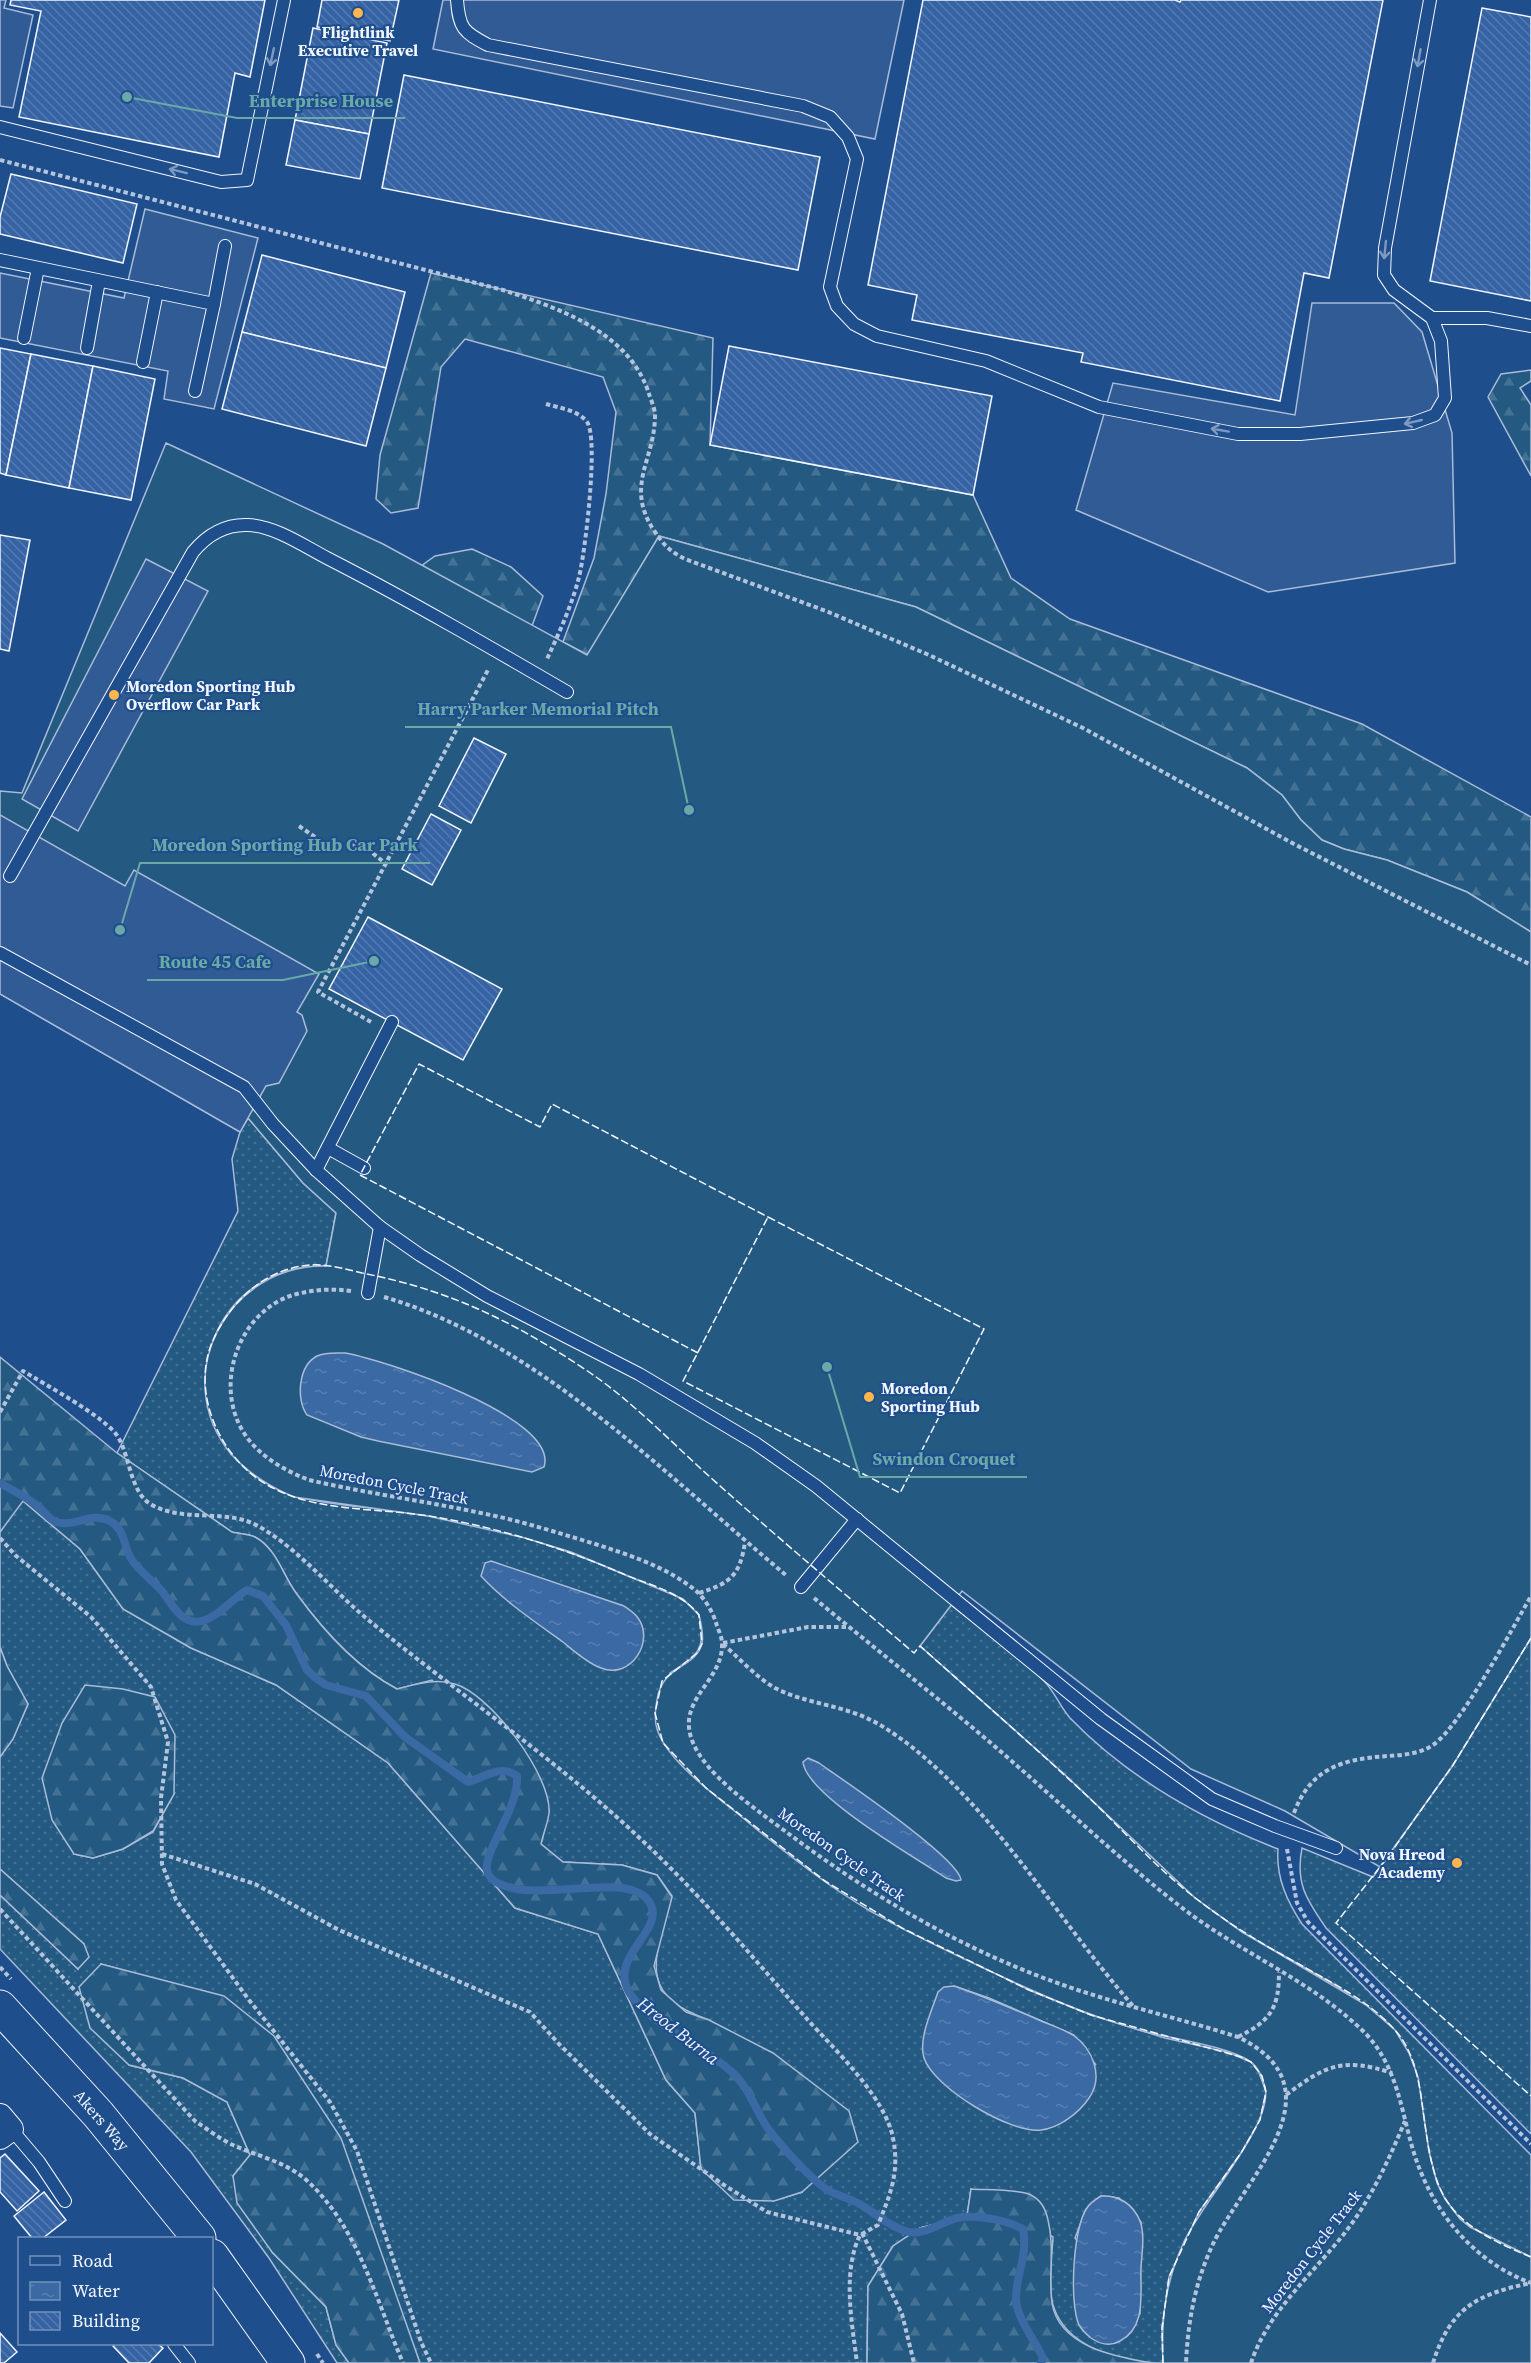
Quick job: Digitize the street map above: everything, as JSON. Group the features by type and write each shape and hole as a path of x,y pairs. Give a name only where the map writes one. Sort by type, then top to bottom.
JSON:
{"main road":[{"name":"Akers Way","path":"0,2007 113,2132 197,2237"},
{"path":"213,2257 288,2363"}],"lane":[{"path":"0,127 220,182 247,180 284,0"},
{"path":"457,0 459,21 468,35 488,45 803,106 830,117 848,137 857,159 830,287 837,306 854,324 877,336 986,361 1099,407 1238,434 1300,434 1413,423 1435,415 1445,398 1441,341 1432,318 1394,290 1384,275 1385,248 1430,0"},
{"path":"195,392 225,246"},
{"path":"0,260 214,304"},
{"path":"24,338 38,268"},
{"path":"87,348 99,281"},
{"path":"143,362 157,292"},
{"path":"1432,318 1487,318 1531,326"},
{"path":"10,876 193,552 215,531 248,525 263,528 391,591 567,692"},
{"path":"0,953 244,1087 273,1124 316,1170 380,1227 487,1296 700,1408 755,1443 857,1519 1101,1719 1212,1799 1336,1848"},
{"path":"316,1170 389,1027"},
{"path":"327,1148 364,1168"},
{"path":"368,1293 380,1227"},
{"path":"801,1587 857,1519"},
{"path":"4,2127 39,2162 65,2201"},
{"path":"176,2345 189,2363"}],"path":[{"path":"0,160 503,290 551,305 596,329 629,356 645,381 656,414 650,450 640,484 640,501 649,522 666,550 837,615 929,655 1073,723 1294,844 1531,965"},
{"path":"539,676 579,579 585,549 593,447 591,429 586,421 576,413 546,404"},
{"path":"389,1027 318,992 384,863 498,651"},
{"path":"298,826 328,846 365,847 384,863"},
{"name":"Moredon Cycle Track","path":"1186,2363 1190,2312 1206,2259 1215,2240 1270,2153 1278,2135 1286,2096 1283,2077 1275,2064 1254,2046 1238,2037 1086,1993 1020,1969 899,1909 832,1866 762,1813 716,1774 699,1754 689,1731 689,1716 718,1661 723,1644 715,1618 699,1593 674,1575 639,1558 484,1513 309,1480 285,1471 258,1451 241,1428 230,1395 233,1365 239,1345 251,1324 269,1307 287,1297 336,1289 368,1293 406,1304 503,1352 554,1384 614,1430 992,1744 1162,1893 1239,1948 1279,1971 1346,2016 1374,2044 1393,2073 1422,2175 1449,2223 1466,2242 1497,2266 1531,2283"},
{"path":"0,1412 23,1371 87,1411 118,1435 137,1486 149,1504 188,1516 232,1518 257,1525 294,1553 365,1617 519,1735 645,1843 692,1890 880,2105 893,2138 895,2183 878,2225 861,2234 767,2212 650,2133 530,2013 339,1930 255,1884 162,1854"},
{"path":"0,1538 15,1555 91,1617 151,1687 168,1742 161,1798 162,1864 176,1900 249,2000 330,2102 357,2151 421,2342 431,2363"},
{"path":"699,1593 720,1587 734,1576 742,1561 746,1541"},
{"path":"1531,1596 1452,1726 1434,1745 1420,1752 1342,1761 1325,1772 1312,1781 1300,1797 1286,1841 1291,1880 1297,1903 1308,1922 1531,2144"},
{"path":"723,1644 808,1627 849,1627"},
{"path":"723,1644 772,1686 787,1693 858,1714 882,1725 909,1744 948,1781 998,1835 1098,1966 1133,2006"},
{"path":"0,1909 195,2121 231,2145 278,2162 304,2178 334,2212 358,2250 403,2363"},
{"path":"1238,2037 1260,2026 1273,2010 1279,1992 1279,1971"},
{"path":"1286,2096 1326,2068 1349,2064 1369,2065 1393,2073"},
{"name":"Moredon Cycle Track","path":"1251,2363 1256,2346 1272,2321 1347,2230 1367,2200 1406,2121"},
{"path":"857,2363 851,2295 852,2264 861,2234"},
{"path":"861,2234 902,2314 914,2363"},
{"name":"Moredon Cycle Track","path":"1433,2363 1450,2323 1466,2306 1489,2294 1531,2283"}],"green space":[{"path":"431,273 713,338 710,445 973,495 1011,578 1070,619 1362,724 1531,817 1531,932 1467,892 1387,860 1344,849 1322,840 1301,820 1282,795 1247,768 916,607 659,536 588,655 563,642 594,558 606,494 616,412 603,377 465,339 441,367 418,508 391,513 376,499 380,455"},
{"path":"1531,370 1531,381 1520,388 1531,405 1531,476 1488,397 1501,374"},
{"name":"Moredon Sporting Hub","path":"166,443 383,544 587,655 659,536 916,607 1247,768 1282,795 1301,820 1322,840 1344,849 1387,860 1467,892 1531,932 1531,1638 1453,1765 1380,1867 1285,1811 1191,1769 962,1591 920,1646 1064,1774 1195,1898 1242,1932 1366,2005 1395,2030 1409,2053 1418,2077 1429,2152 1437,2183 1445,2199 1460,2219 1470,2227 1531,2257 1531,2363 1163,2363 1166,2302 1177,2259 1192,2227 1247,2143 1265,2103 1265,2087 1254,2064 1228,2051 1139,2030 1077,2009 918,1936 860,1905 824,1881 711,1793 669,1751 655,1722 660,1688 672,1673 693,1658 702,1643 699,1615 683,1599 571,1552 525,1538 428,1516 294,1497 260,1479 231,1454 213,1423 205,1391 207,1360 218,1330 236,1304 261,1284 291,1270 326,1266 336,1213 303,1183 248,1118 240,1132 0,994 0,791 22,793"},
{"path":"472,549 511,567 543,596 529,634 396,584 435,556"},
{"path":"248,1118 303,1183 336,1213 326,1266 295,1269 267,1279 243,1296 225,1317 213,1342 207,1370 209,1399 222,1436 248,1470 282,1491 314,1500 438,1517 513,1534 571,1553 676,1596 699,1615 701,1626 702,1636 698,1650 694,1656 670,1673 706,1788 825,1881 870,1911 1029,1990 1091,2015 1165,2038 1227,2052 1251,2062 1258,2070 1266,2092 1260,2120 1241,2153 1199,2212 1169,2277 1162,2328 1163,2363 1114,2356 1083,2343 1070,2333 1060,2320 1053,2305 1051,2272 1053,2237 971,2189 967,2216 920,2228 893,2246 868,2286 867,2363 420,2363 394,2294 147,1977 101,1964 129,2065 183,2078 227,2102 250,2155 233,2176 272,2252 326,2307 336,2345 349,2363 337,2363 269,2258 191,2152 0,1949 0,1895 78,1969 84,1944 0,1869 0,1757 13,1739 28,1704 7,1666 0,1647 0,1532 22,1500 80,1549 123,1609 191,1648 276,1685 388,1763 515,1908 598,1934 666,2080 695,2113 701,2169 773,2201 802,2192 709,2020 685,2010 669,1998 660,1985 656,1971 657,1955 672,1896 657,1875 622,1865 563,1862 541,1844 549,1811 432,1680 397,1689 368,1670 318,1621 296,1593 274,1555 262,1542 253,1536 232,1532 117,1453 238,1211 232,1159 240,1132","holes":["174,1794 153,1832 123,1849 93,1858 74,1854","954,1986 989,1998 1074,2035 1096,2065","1101,2196 1119,2198 1141,2222 1140,2313 1075,2238 1086,2209"]},
{"path":"0,1357 117,1453 232,1532 253,1536 262,1542 274,1555 296,1593 317,1620 354,1659 382,1680 397,1689 433,1682 448,1682 469,1691 485,1703 516,1738 540,1779 547,1797 549,1813 541,1844 563,1862 622,1865 657,1875 672,1897 654,1966 661,1990 686,2012 709,2020 773,2053 849,2111 858,2142 802,2192 774,2201 734,2200 701,2169 695,2113 666,2080 598,1934 515,1908 388,1763 276,1685 191,1648 123,1609 80,1549 23,1501 0,1532"},
{"path":"951,1605 1044,1681 1070,1718 1116,1760 1167,1795 1194,1810 1278,1849 1279,1870 1284,1889 1302,1924 1531,2155 1531,2257 1470,2227 1460,2219 1445,2199 1437,2183 1429,2152 1414,2064 1386,2021 1335,1985 1242,1932 1195,1898 1064,1774 920,1646"},
{"name":"Nova Hreod Academy","path":"1531,1638 1531,2134 1326,1928 1304,1891 1300,1861 1302,1848 1373,1877 1453,1765"},
{"path":"0,1647 7,1666 28,1704 13,1739 0,1757"},
{"path":"85,1685 123,1689 155,1697 175,1735 174,1794 153,1831 123,1849 93,1858 74,1854 52,1820 42,1778 62,1723"},
{"path":"0,1869 84,1944 89,1957 78,1969 0,1895"},
{"path":"101,1964 224,1996 274,2036 341,2138 420,2363 349,2363 336,2345 326,2307 272,2252 237,2203 233,2176 250,2155 227,2102 183,2078 129,2065 90,2028 79,1987"},
{"path":"971,2189 1026,2193 1038,2200 1046,2213 1050,2230 1051,2293 1057,2318 1077,2340 1091,2347 1106,2353 1152,2363 867,2363 868,2286 893,2246 920,2228 967,2216"}],"shaded area":[{"path":"0,0 6,0 4,8 33,15 13,108 0,106"},
{"path":"443,0 904,0 875,139 433,49"},
{"path":"145,209 258,238 214,409 164,399 168,371 0,338 0,273 124,298"},
{"path":"1312,303 1394,303 1422,332 1452,433 1455,563 1268,592 1076,510 1113,383 1295,415"},
{"name":"Moredon Sporting Hub Overflow Car Park","path":"146,559 208,591 78,831 22,799"},
{"path":"0,815 125,886 134,870 319,974 297,1012 302,1015 307,1031 279,1083 266,1086 240,1132 0,994"}],"water":[{"path":"345,1353 394,1366 464,1394 498,1411 525,1429 542,1448 544,1467 532,1472 378,1441 361,1437 307,1415 303,1409 300,1392 306,1367 317,1356"},
{"path":"491,1561 624,1606 637,1616 643,1627 642,1647 637,1656 630,1664 612,1670 601,1668 586,1660 510,1603 481,1576 485,1563"},
{"path":"808,1758 851,1785 922,1838 955,1869 961,1880 946,1878 864,1825 842,1808 809,1776 803,1762"},
{"path":"954,1986 1061,2029 1080,2041 1091,2056 1096,2081 1089,2098 1080,2109 1068,2119 1048,2129 1028,2129 993,2117 975,2107 942,2082 924,2058 923,2042 926,2025 938,1992 944,1987"},
{"path":"1101,2196 1114,2197 1129,2205 1140,2221 1143,2238 1138,2318 1129,2335 1109,2345 1095,2340 1081,2329 1076,2314 1073,2283 1078,2231 1082,2218 1091,2203"}],"building":[{"path":"11,0 265,0 250,77 235,73 219,157 19,117 41,11 10,5"},
{"name":"Flightlink Executive Travel","path":"322,0 399,0 390,41 317,27"},
{"path":"923,0 1175,0 1180,2 1181,0 1383,0 1329,278 1304,273 1280,401 1081,362 1083,353 912,320 917,295 868,285"},
{"path":"1482,8 1531,17 1531,301 1430,281"},
{"path":"313,28 387,43 369,134 295,120"},
{"path":"404,75 820,157 798,270 382,188"},
{"path":"295,120 369,134 360,179 286,165"},
{"path":"11,174 137,204 123,263 0,234 0,217"},
{"path":"262,255 405,292 386,368 242,332"},
{"path":"242,332 386,368 366,446 222,409"},
{"path":"729,346 992,396 973,495 710,445"},
{"path":"0,348 31,354 6,475 0,473"},
{"path":"31,354 93,366 69,488 6,475"},
{"path":"93,366 155,379 131,500 69,488"},
{"path":"0,535 30,540 9,651 0,649"},
{"path":"474,738 506,754 471,823 439,806"},
{"path":"431,814 461,830 432,885 402,869"},
{"path":"368,917 502,989 463,1060 329,989"},
{"path":"5,2154 39,2191 17,2211 0,2192 0,2158"},
{"path":"44,2192 66,2220 44,2237 31,2237 14,2216"},
{"path":"0,2333 17,2352 4,2363 0,2363"},
{"path":"159,2345 163,2348 149,2363 129,2363 113,2346"}],"waterway":[{"name":"Hreod Burna","path":"0,1483 31,1501 56,1522 70,1523 96,1518 110,1521 122,1534 129,1555 135,1564 161,1590 177,1612 188,1620 195,1622 208,1619 247,1590 263,1596 286,1625 307,1670 317,1679 326,1685 366,1696 405,1737 468,1782 499,1771 517,1776 513,1801 488,1862 487,1870 491,1878 515,1889 619,1888 635,1891 647,1899 653,1910 652,1920 626,1966 624,1978 629,1992 638,2004 663,2025 708,2053 733,2073 744,2086 774,2137 803,2169 826,2189 858,2203 888,2223 905,2231 919,2232 965,2217 982,2217 1023,2229 1024,2248 1017,2289 1017,2306 1022,2321 1043,2358 1041,2363"}],"fence":[{"path":"698,1353 360,1175 419,1064 540,1127 552,1104 768,1217"},
{"path":"768,1217 984,1329 900,1493 683,1381 768,1217"},
{"path":"1163,2363 1162,2328 1169,2277 1199,2212 1241,2153 1260,2120 1266,2092 1262,2076 1251,2062 1241,2057 1091,2015 1029,1990 902,1928 825,1881 706,1788 663,1743 655,1713 662,1681 697,1653 702,1644 699,1615 676,1596 579,1556 505,1532 410,1513 311,1502 275,1489 256,1478 239,1463 215,1425 208,1403 205,1381 207,1359 221,1324 252,1288 279,1272 311,1265 336,1267 394,1280 452,1298 506,1322 559,1352 603,1382 914,1653 920,1646 1085,1794 1183,1888 1234,1925 1271,1949 1348,1992 1384,2019 1400,2036 1412,2060 1419,2086 1430,2156 1436,2179 1445,2198 1457,2214 1475,2229 1531,2257"},
{"path":"1531,1638 1453,1765 1387,1858 1336,1923 1531,2096"}],"place":[{"name":"Flightlink Executive Travel","path":"358,13"},
{"name":"Enterprise House","path":"127,97"},
{"name":"Moredon Sporting Hub Overflow Car Park","path":"114,695"},
{"name":"Harry Parker Memorial Pitch","path":"689,810"},
{"name":"Moredon Sporting Hub Car Park","path":"120,930"},
{"name":"Route 45 Cafe","path":"374,961"},
{"name":"Swindon Croquet","path":"827,1367"},
{"name":"Moredon Sporting Hub","path":"869,1397"},
{"name":"Nova Hreod Academy","path":"1457,1863"}]}
